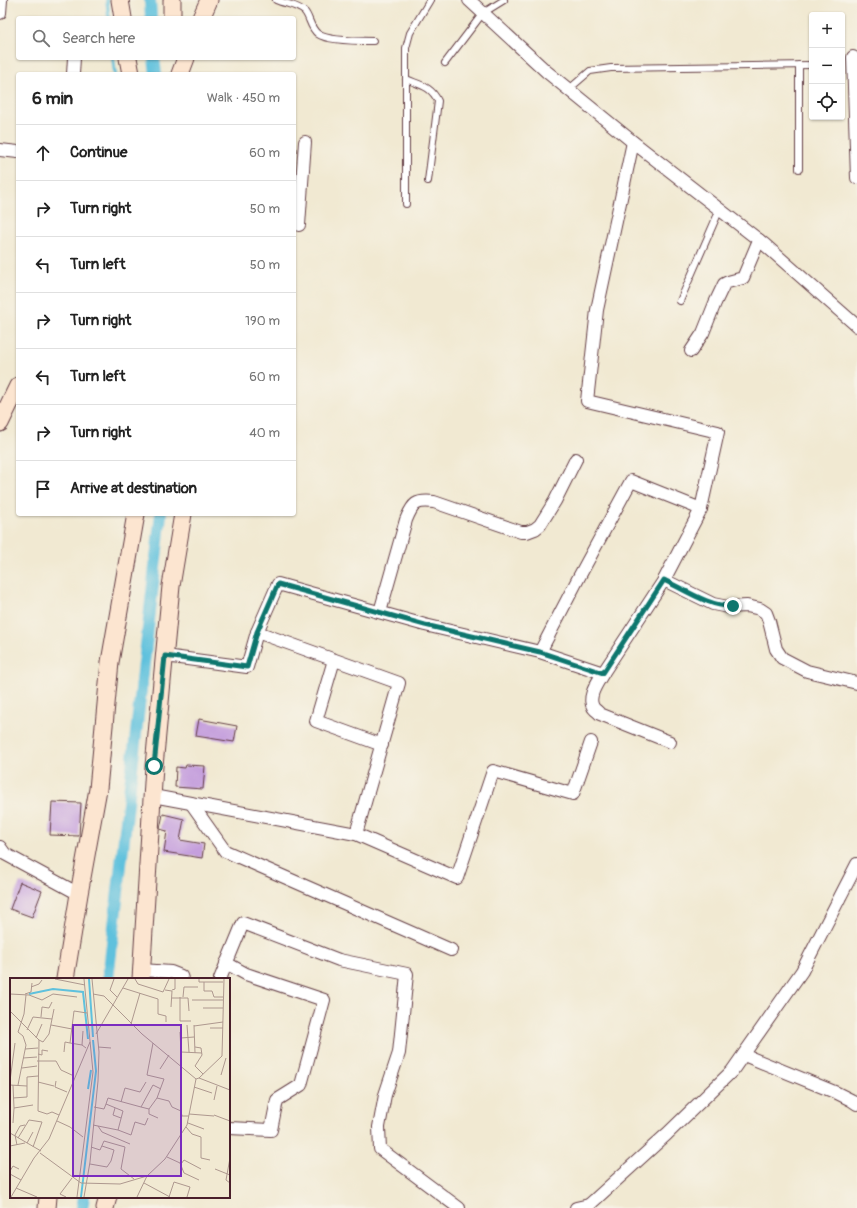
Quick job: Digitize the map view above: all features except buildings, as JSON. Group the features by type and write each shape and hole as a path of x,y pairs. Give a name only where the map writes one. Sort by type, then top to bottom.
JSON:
{"street":[{"path":"0,13 1,0"},
{"path":"120,0 123,16"},
{"path":"172,0 172,16"},
{"path":"202,16 209,0"},
{"path":"469,0 568,90 759,240 857,326"},
{"path":"853,58 856,108 857,178"},
{"path":"73,72 74,60"},
{"path":"128,60 131,72"},
{"path":"174,60 178,72"},
{"path":"180,72 185,60"},
{"path":"299,225 298,186 305,142"},
{"path":"633,142 597,310 587,401 718,432 701,508 664,580 603,673 594,690 592,699 593,706 600,714 670,742"},
{"path":"0,150 16,152"},
{"path":"691,351 703,333 724,284 743,278 759,240"},
{"path":"0,423 4,405 16,389"},
{"path":"380,612 406,520 415,503 422,501 434,502 521,532 527,532 540,525 555,501 576,460"},
{"path":"540,652 631,481 701,508"},
{"path":"65,978 98,789 110,662 136,516"},
{"path":"182,978 181,976 171,972 142,975 154,766 171,586 183,516"},
{"path":"664,580 713,604 728,607 747,606 760,609 766,613 776,649 782,658 807,670 857,683"},
{"path":"165,656 247,667 257,632 278,584 425,625 540,652 603,673"},
{"path":"257,632 399,683 356,834"},
{"path":"334,660 316,721 382,745"},
{"path":"153,796 356,834 457,878 492,771 573,794 591,742"},
{"path":"191,803 225,851 451,950"},
{"path":"0,847 5,854 79,894"},
{"path":"576,1208 588,1207 732,1071 802,971 857,864"},
{"path":"220,978 243,923 339,960 407,974 399,1054 385,1095 379,1127 380,1150 459,1208"},
{"path":"226,964 246,974 324,1000 301,1085 276,1100 271,1130 230,1128"},
{"path":"744,1055 837,1093 857,1104"},
{"path":"47,1208 48,1198"},
{"path":"105,1208 108,1198"}],"lane":[{"path":"276,0 298,7 305,13 310,24 318,34 328,38 373,41"},
{"path":"406,204 406,48 410,33 430,0"},
{"path":"445,63 483,13 504,0"},
{"path":"799,65 799,169"},
{"path":"568,90 590,71 611,68 809,65"},
{"path":"406,79 424,86 434,93 438,101 428,181"},
{"path":"680,301 720,209"}],"waterway":[{"path":"107,0 109,16"},
{"path":"150,0 151,16"},
{"path":"113,60 115,72"},
{"path":"154,60 156,72"},
{"path":"108,978 161,516"},
{"path":"82,1208 84,1198"}],"route":[{"path":"154,766 165,656 247,667 257,632 278,584 425,625 540,652 603,673 664,580 713,604 728,607 733,606"}]}
